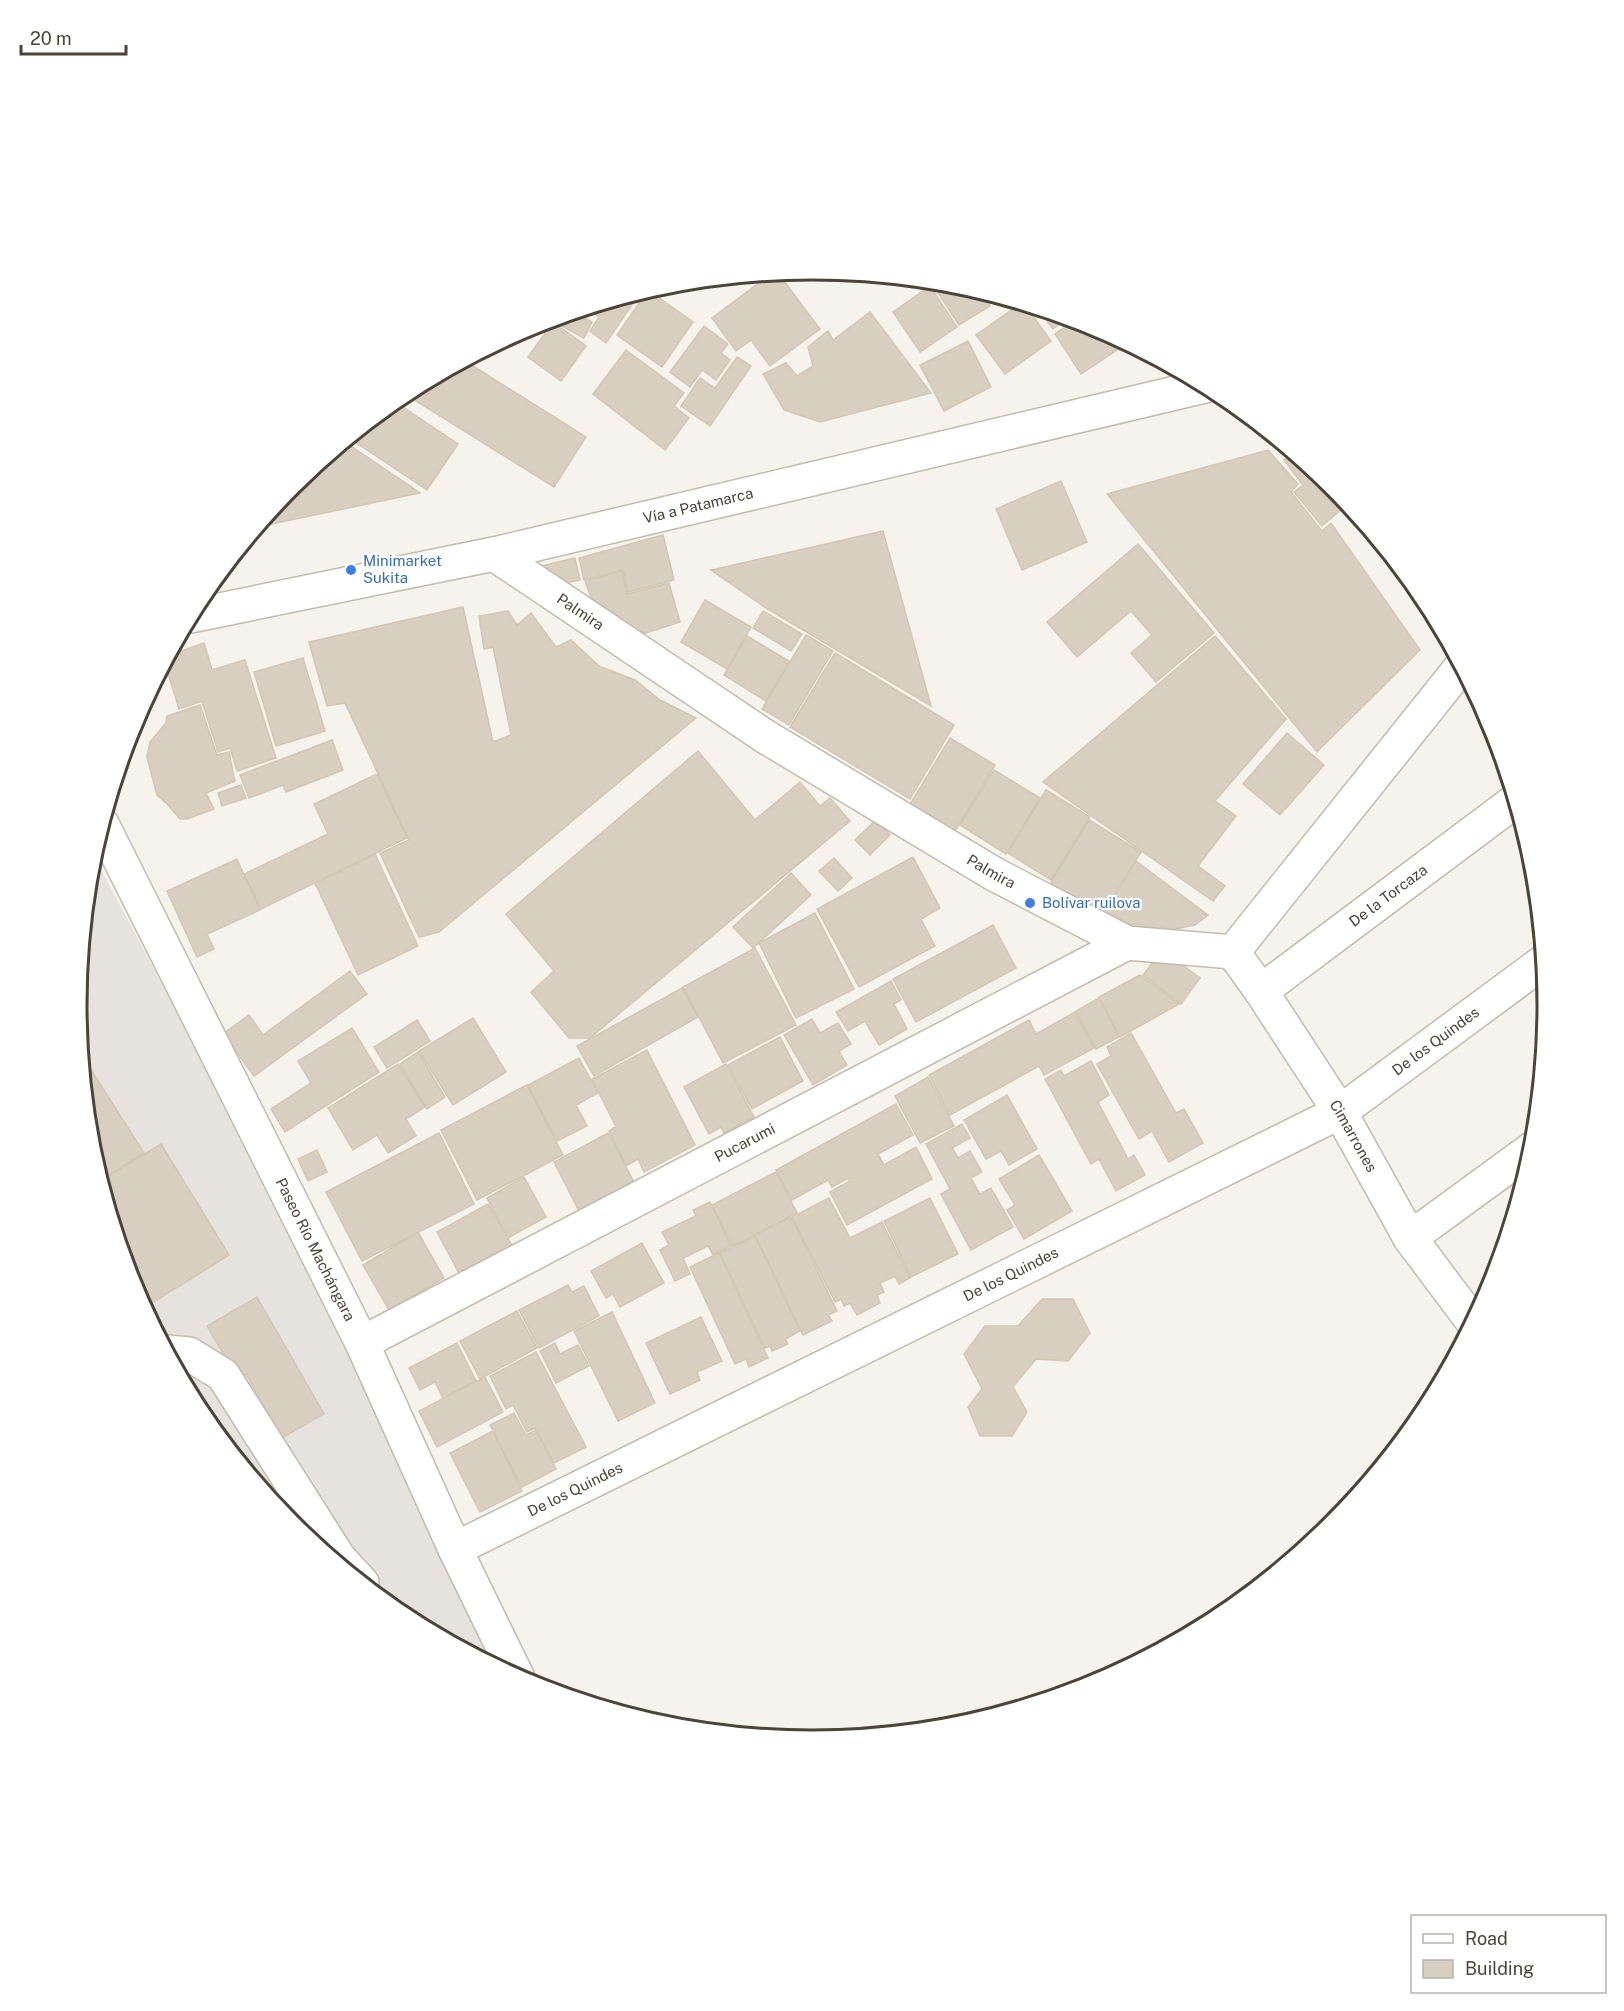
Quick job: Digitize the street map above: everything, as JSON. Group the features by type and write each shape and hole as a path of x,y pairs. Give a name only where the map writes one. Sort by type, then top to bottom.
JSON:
{"street":[{"name":"Vía a Patamarca","path":"202,613 494,554 1189,387"},
{"name":"Palmira","path":"494,554 766,736 994,874 1126,943 1233,952"},
{"path":"1233,952 1456,673"},
{"name":"De la Torcaza","path":"1261,991 1509,806"},
{"name":"Paseo Río Machángara","path":"108,836 362,1343 454,1549 511,1665"},
{"name":"Pucarumi","path":"362,1343 1126,943"},
{"name":"Cimarrones","path":"1233,952 1340,1112 1410,1238 1467,1314"},
{"name":"De los Quindes","path":"454,1549 1340,1112 1535,968"},
{"path":"1410,1238 1521,1157"},
{"path":"176,1353 189,1354 223,1375 336,1553"}],"shaded area":[{"path":"100,869 531,1673 491,1656 449,1633 371,1581 334,1551 267,1484 209,1408 184,1368 142,1283 125,1239 101,1147 93,1100 87,1006 93,911"}],"building":[{"path":"784,281 820,329 770,366 751,340 736,351 712,318 760,283"},
{"path":"925,290 933,291 957,327 920,352 893,312"},
{"path":"937,292 988,302 990,306 959,325"},
{"path":"658,297 693,322 662,367 617,335 640,301"},
{"path":"633,303 606,343 590,331 599,317 595,314"},
{"path":"1013,309 1032,315 1051,341 1005,374 976,335"},
{"path":"870,312 931,393 820,422 784,410 763,374 786,363 797,376 813,366 808,347 828,331 833,340"},
{"path":"584,317 592,322 584,338 561,326"},
{"path":"1046,319 1059,324 1053,329"},
{"path":"704,326 728,344 721,353 730,360 716,380 702,370 690,387 670,372"},
{"path":"559,327 586,346 561,381 528,357 546,332"},
{"path":"1065,327 1119,349 1081,374 1055,334"},
{"path":"968,341 991,387 944,411 920,365"},
{"path":"626,350 684,393 674,406 689,418 665,450 593,394"},
{"path":"737,357 751,366 710,426 681,406 700,378 715,388"},
{"path":"472,366 586,437 554,487 416,401 418,397"},
{"path":"403,407 458,444 427,490 356,442"},
{"path":"351,446 420,493 269,524 299,493"},
{"path":"1268,450 1298,484 1291,492 1322,531 1331,523 1420,650 1317,752 1107,494"},
{"path":"1287,458 1290,460 1341,510 1322,526 1294,492 1303,485 1284,460"},
{"path":"1061,481 1087,542 1022,570 996,509"},
{"path":"883,531 931,706 766,608 711,570"},
{"path":"663,535 674,580 628,592 623,570 584,580 579,558"},
{"path":"1138,544 1214,633 1156,682 1131,653 1152,635 1131,611 1077,657 1047,622"},
{"path":"575,558 580,580 546,587 541,566"},
{"path":"622,571 627,594 669,583 680,622 643,634 596,611 585,581"},
{"path":"705,600 751,627 727,669 681,642"},
{"path":"463,607 493,742 511,735 493,647 484,649 479,616 508,611 517,625 531,613 556,647 571,640 599,666 635,680 660,700 696,718 439,932 419,937 380,853 409,840 345,703 327,706 309,642"},
{"path":"763,611 802,634 791,651 753,628"},
{"path":"806,635 833,651 789,725 762,709"},
{"path":"747,636 789,661 766,701 724,675"},
{"path":"1215,636 1286,719 1215,801 1236,816 1198,866 1225,886 1213,901 1043,782"},
{"path":"204,643 212,670 245,660 276,758 237,771 230,748 218,752 202,701 179,709 168,673 179,652"},
{"path":"835,653 954,725 910,799 790,727"},
{"path":"303,658 325,731 276,746 254,672"},
{"path":"200,705 217,755 229,752 235,781 206,793 214,809 187,819 180,819 157,795 147,757 150,742 166,723 167,716"},
{"path":"1287,733 1324,765 1280,815 1243,784"},
{"path":"950,738 995,765 954,833 909,806"},
{"path":"332,740 343,770 286,792 283,785 249,798 240,775"},
{"path":"698,751 755,820 800,782 820,806 830,798 850,821 590,1038 569,1038 531,992 554,971 506,914"},
{"path":"994,770 1040,798 1006,854 960,825"},
{"path":"377,774 407,838 261,909 244,874 328,834 314,804"},
{"path":"241,785 246,798 222,806 218,793"},
{"path":"1046,790 1090,817 1051,880 1008,853"},
{"path":"876,820 890,835 870,855 855,840"},
{"path":"1089,820 1141,852 1099,921 1047,889"},
{"path":"375,854 418,946 358,975 315,883"},
{"path":"913,857 940,908 921,919 935,946 859,987 817,909"},
{"path":"834,858 852,878 838,891 819,871"},
{"path":"237,859 260,910 207,934 214,949 197,957 167,891"},
{"path":"1136,861 1208,915 1195,925 1170,930 1152,930 1101,917"},
{"path":"791,873 811,895 753,948 733,927"},
{"path":"815,913 854,989 796,1018 759,943"},
{"path":"993,925 1016,968 916,1022 893,979"},
{"path":"755,948 796,1025 723,1063 683,987"},
{"path":"1162,950 1200,978 1181,1004 1143,975"},
{"path":"350,971 367,994 254,1076 223,1034 249,1015 263,1035"},
{"path":"1140,975 1179,1004 1120,1037 1099,997"},
{"path":"891,981 901,1000 894,1004 907,1029 879,1045 865,1021 848,1031 836,1012"},
{"path":"682,988 698,1017 594,1076 577,1046"},
{"path":"1099,998 1119,1037 1096,1049 1076,1011"},
{"path":"1075,1012 1094,1048 1044,1075 1039,1066 950,1115 929,1075 1029,1020 1036,1034"},
{"path":"473,1018 506,1072 453,1105 419,1051"},
{"path":"812,1019 820,1033 838,1023 851,1044 839,1051 847,1065 813,1085 784,1035"},
{"path":"417,1020 430,1041 387,1068 374,1047"},
{"path":"352,1028 379,1072 285,1132 271,1109 311,1083 298,1061"},
{"path":"1131,1033 1176,1113 1184,1109 1203,1143 1169,1162 1152,1131 1139,1139 1097,1064 1111,1056 1107,1047"},
{"path":"780,1037 803,1081 752,1109 728,1065"},
{"path":"647,1050 695,1145 644,1172 638,1159 626,1166 609,1131 616,1127 592,1079"},
{"path":"418,1052 445,1097 427,1109 400,1064"},
{"path":"579,1058 598,1093 576,1105 587,1126 557,1141 528,1085"},
{"path":"1091,1061 1109,1095 1098,1102 1128,1159 1134,1155 1145,1175 1116,1191 1099,1159 1091,1164 1045,1079 1061,1070 1064,1076"},
{"path":"398,1064 425,1107 406,1119 416,1136 388,1153 377,1135 353,1150 328,1108"},
{"path":"726,1064 754,1117 724,1133 721,1127 709,1134 684,1087"},
{"path":"90,1069 144,1153 108,1176 93,1100"},
{"path":"928,1077 954,1126 920,1143 895,1096"},
{"path":"527,1085 563,1155 477,1200 441,1130"},
{"path":"1007,1095 1037,1149 1009,1165 1001,1151 986,1159 964,1120"},
{"path":"896,1104 913,1135 878,1154 884,1165 916,1147 932,1179 847,1225 830,1192 850,1181 848,1178 832,1187 828,1180 792,1200 776,1170"},
{"path":"962,1124 970,1138 952,1148 958,1158 970,1151 982,1172 971,1178 980,1194 991,1188 1013,1227 971,1250 941,1194 950,1189 926,1144"},
{"path":"439,1133 474,1204 362,1261 326,1192"},
{"path":"608,1133 634,1182 579,1211 554,1162"},
{"path":"161,1144 229,1255 151,1303 125,1239 108,1176"},
{"path":"317,1150 327,1172 308,1181 298,1159"},
{"path":"1039,1155 1072,1211 1024,1239 1007,1210 1015,1205 999,1179"},
{"path":"776,1172 797,1213 733,1246 712,1205"},
{"path":"524,1177 546,1217 508,1238 487,1198"},
{"path":"829,1198 850,1238 882,1222 910,1278 899,1284 895,1276 880,1283 884,1292 877,1295 880,1303 857,1315 850,1303 844,1306 841,1299 835,1302 792,1217"},
{"path":"930,1198 958,1254 911,1277 884,1221"},
{"path":"710,1202 731,1246 713,1255 708,1246 683,1258 690,1274 675,1281 660,1250 669,1245 662,1232 696,1216 693,1210"},
{"path":"488,1204 513,1247 461,1277 437,1232"},
{"path":"791,1217 837,1311 828,1315 832,1321 803,1335 755,1235"},
{"path":"418,1232 444,1278 389,1310 363,1265"},
{"path":"755,1236 800,1331 785,1339 788,1344 772,1351 770,1346 765,1348 720,1253"},
{"path":"642,1243 664,1283 620,1307 613,1294 606,1298 591,1271"},
{"path":"719,1253 768,1358 749,1367 746,1359 735,1364 690,1267"},
{"path":"568,1285 572,1292 584,1286 599,1316 539,1348 519,1310"},
{"path":"257,1297 324,1414 282,1438 246,1374 238,1379 207,1326"},
{"path":"1042,1299 1073,1299 1090,1333 1068,1361 1036,1359 1013,1387 1027,1412 1012,1436 980,1436 968,1407 982,1389 964,1354 985,1326 1018,1326"},
{"path":"517,1311 537,1348 480,1379 460,1341"},
{"path":"612,1312 655,1403 618,1421 574,1331"},
{"path":"701,1317 722,1361 697,1372 700,1380 670,1394 646,1343"},
{"path":"457,1343 476,1381 443,1398 435,1382 420,1390 409,1368"},
{"path":"555,1343 560,1354 578,1345 589,1366 556,1383 540,1351"},
{"path":"536,1352 586,1447 554,1463 535,1428 527,1432 513,1405 506,1409 490,1376"},
{"path":"485,1377 503,1412 437,1447 419,1411"},
{"path":"514,1413 526,1435 536,1430 556,1469 522,1487 490,1425"},
{"path":"493,1431 522,1491 480,1512 450,1453"}],"place":[{"name":"Minimarket Sukita","path":"351,570"},
{"name":"Bolívar ruilova","path":"1030,903"}]}
